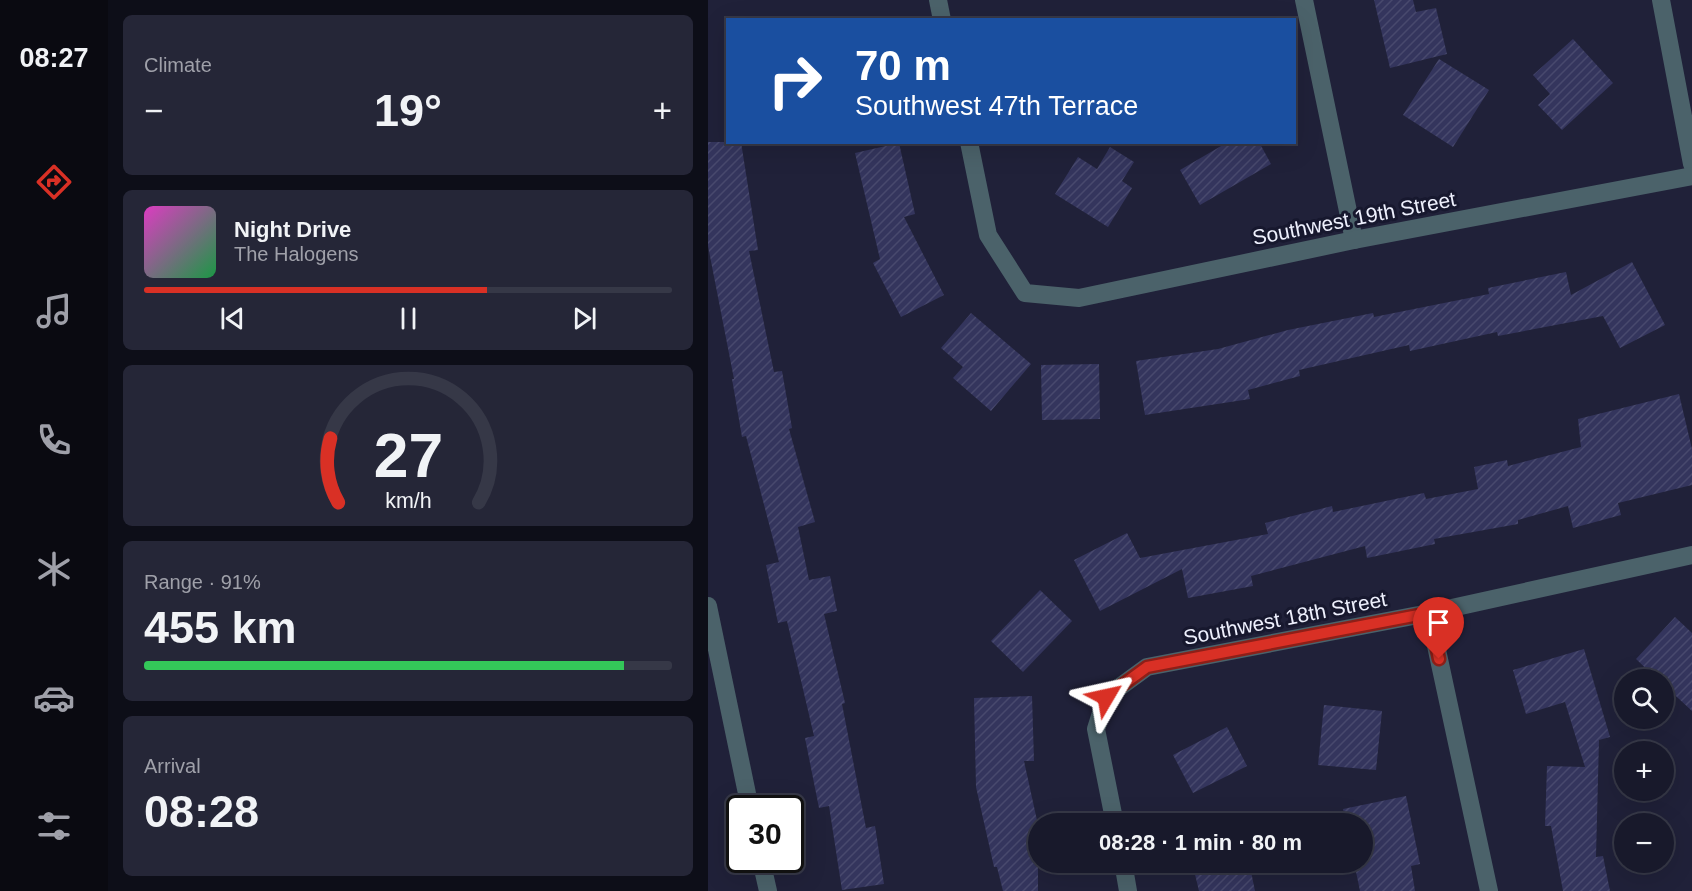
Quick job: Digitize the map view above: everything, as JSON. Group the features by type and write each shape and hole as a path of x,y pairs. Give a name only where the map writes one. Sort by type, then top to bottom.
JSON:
{"street":[{"path":"938,0 942,18"},
{"path":"1304,0 1354,240"},
{"path":"1661,0 1692,164"},
{"name":"Southwest 19th Street","path":"969,144 988,236 1025,293 1079,298 1354,240 1692,176"},
{"name":"Southwest 18th Street","path":"1113,813 1096,729 1106,697 1147,667 1429,613 1692,555"},
{"path":"708,606 747,795"},
{"path":"1429,613 1489,891"},
{"path":"764,873 768,891"},
{"path":"1125,873 1128,891"}],"building":[{"path":"1374,0 1413,0 1416,12 1436,8 1447,54 1390,68"},
{"path":"1573,39 1613,83 1562,130 1538,105 1550,94 1533,75"},
{"path":"1439,59 1489,90 1453,147 1403,115"},
{"path":"708,142 741,144 758,250 749,251 774,372 782,371 792,428 789,429 815,522 798,527 809,580 830,576 837,611 824,614 845,703 842,704 866,828 875,826 884,884 842,890 829,806 819,808 805,738 814,736 787,621 778,623 766,565 779,562 746,436 742,437 732,379 734,379 708,246"},
{"path":"899,144 915,214 904,217 944,295 901,317 873,263 880,259 855,153"},
{"path":"1225,144 1260,144 1271,164 1200,205 1180,170"},
{"path":"1110,147 1134,162 1122,181 1132,188 1108,227 1055,194 1078,157 1097,169"},
{"path":"1632,262 1665,325 1620,348 1603,316 1498,336 1497,332 1410,351 1409,345 1299,370 1300,376 1248,390 1250,399 1145,415 1136,361 1218,349 1288,330 1373,313 1374,317 1489,294 1488,288 1566,272 1571,295"},
{"path":"971,313 1031,364 991,411 953,378 963,367 941,348"},
{"path":"1099,364 1100,419 1042,420 1041,365"},
{"path":"1679,394 1692,449 1692,485 1618,503 1621,515 1573,528 1568,506 1518,520 1518,524 1434,539 1435,544 1367,558 1365,546 1251,576 1253,586 1188,598 1182,569 1100,611 1074,560 1127,533 1140,558 1268,534 1265,523 1332,506 1333,512 1424,493 1426,499 1478,489 1474,467 1507,460 1508,466 1581,447 1578,419"},
{"path":"1040,590 1072,621 1023,672 991,641"},
{"path":"1675,617 1692,633 1692,711 1674,694 1674,669 1646,669 1636,659"},
{"path":"1584,649 1610,737 1599,740 1596,857 1603,856 1610,891 1563,891 1551,826 1545,826 1547,766 1585,767 1565,702 1526,714 1513,670"},
{"path":"1032,696 1034,761 1024,761 1035,813 1028,813 1028,873 1038,873 1038,891 1003,891 997,867 994,867 976,787 974,698"},
{"path":"1324,705 1382,711 1376,770 1318,765"},
{"path":"1227,727 1247,766 1193,793 1173,755"},
{"path":"1406,796 1420,864 1411,866 1415,891 1360,891 1356,873 1373,873 1373,813 1344,813 1343,809"},
{"path":"1195,873 1251,873 1255,891 1199,891"}],"route":[{"path":"1106,697 1147,667 1429,613 1439,659"}]}
